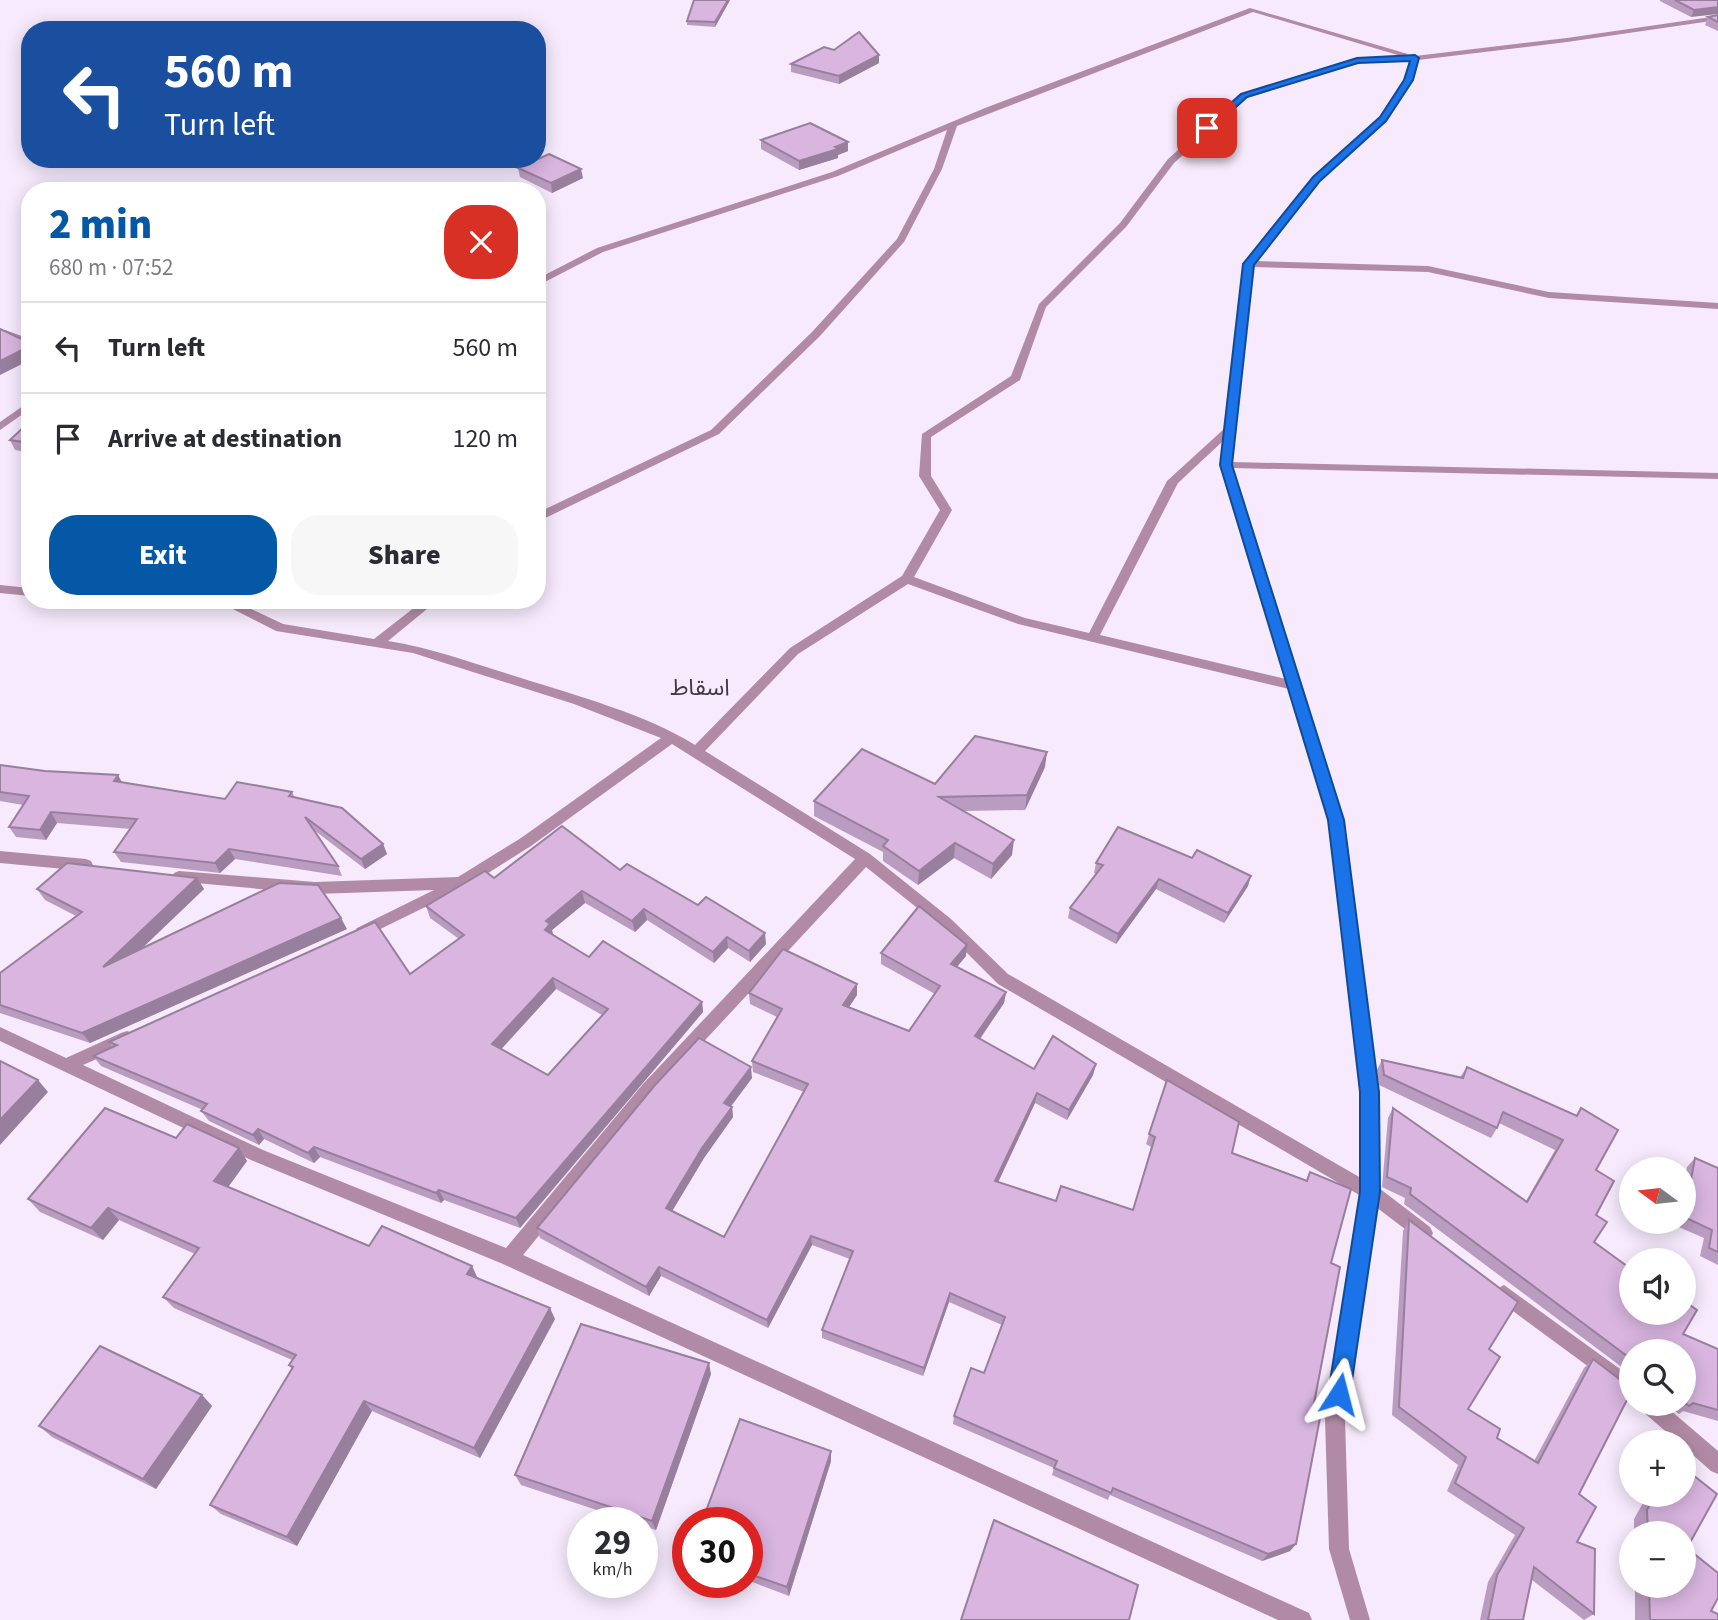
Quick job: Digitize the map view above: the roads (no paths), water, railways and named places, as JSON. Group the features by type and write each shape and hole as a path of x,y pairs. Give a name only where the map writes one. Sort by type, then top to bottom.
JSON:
{"street":[{"path":"1253,10 1259,0"},
{"path":"546,278 600,250 835,174 953,125 1253,10 1415,58"},
{"path":"696,752 794,651 907,579 946,510 925,476 926,436 1016,378 1042,306 1123,225 1171,161 1244,96 1357,61 1415,58 1718,18"},
{"path":"1360,1620 1339,1549 1335,1419 1370,1192 1369,1092 1336,820 1226,465 1249,264 1317,179 1383,119 1408,80 1415,58"},
{"path":"546,513 715,432 816,334 901,240 938,169 953,125"},
{"path":"1249,264 1428,269 1549,295 1718,306"},
{"path":"0,336 5,333 21,339"},
{"path":"0,427 21,411"},
{"path":"1092,638 1173,481 1230,429"},
{"path":"1226,465 1718,476"},
{"path":"907,579 1022,621 1295,686"},
{"path":"0,589 21,591"},
{"path":"240,609 280,628 414,649 554,693 672,737 865,859 946,923 1003,979 1370,1192 1435,1241"},
{"path":"377,643 420,609"},
{"path":"344,940 461,883 526,842 672,737"},
{"path":"0,857 104,868"},
{"path":"509,1258 649,1089 865,859"},
{"path":"168,876 315,888 461,883"},
{"path":"64,1066 137,1033"},
{"path":"0,1034 257,1155 509,1258 1302,1620"},
{"path":"1490,1282 1619,1381"},
{"path":"1664,1416 1718,1464"}],"district":[{"name":"اسقاط","path":"700,687"}]}
